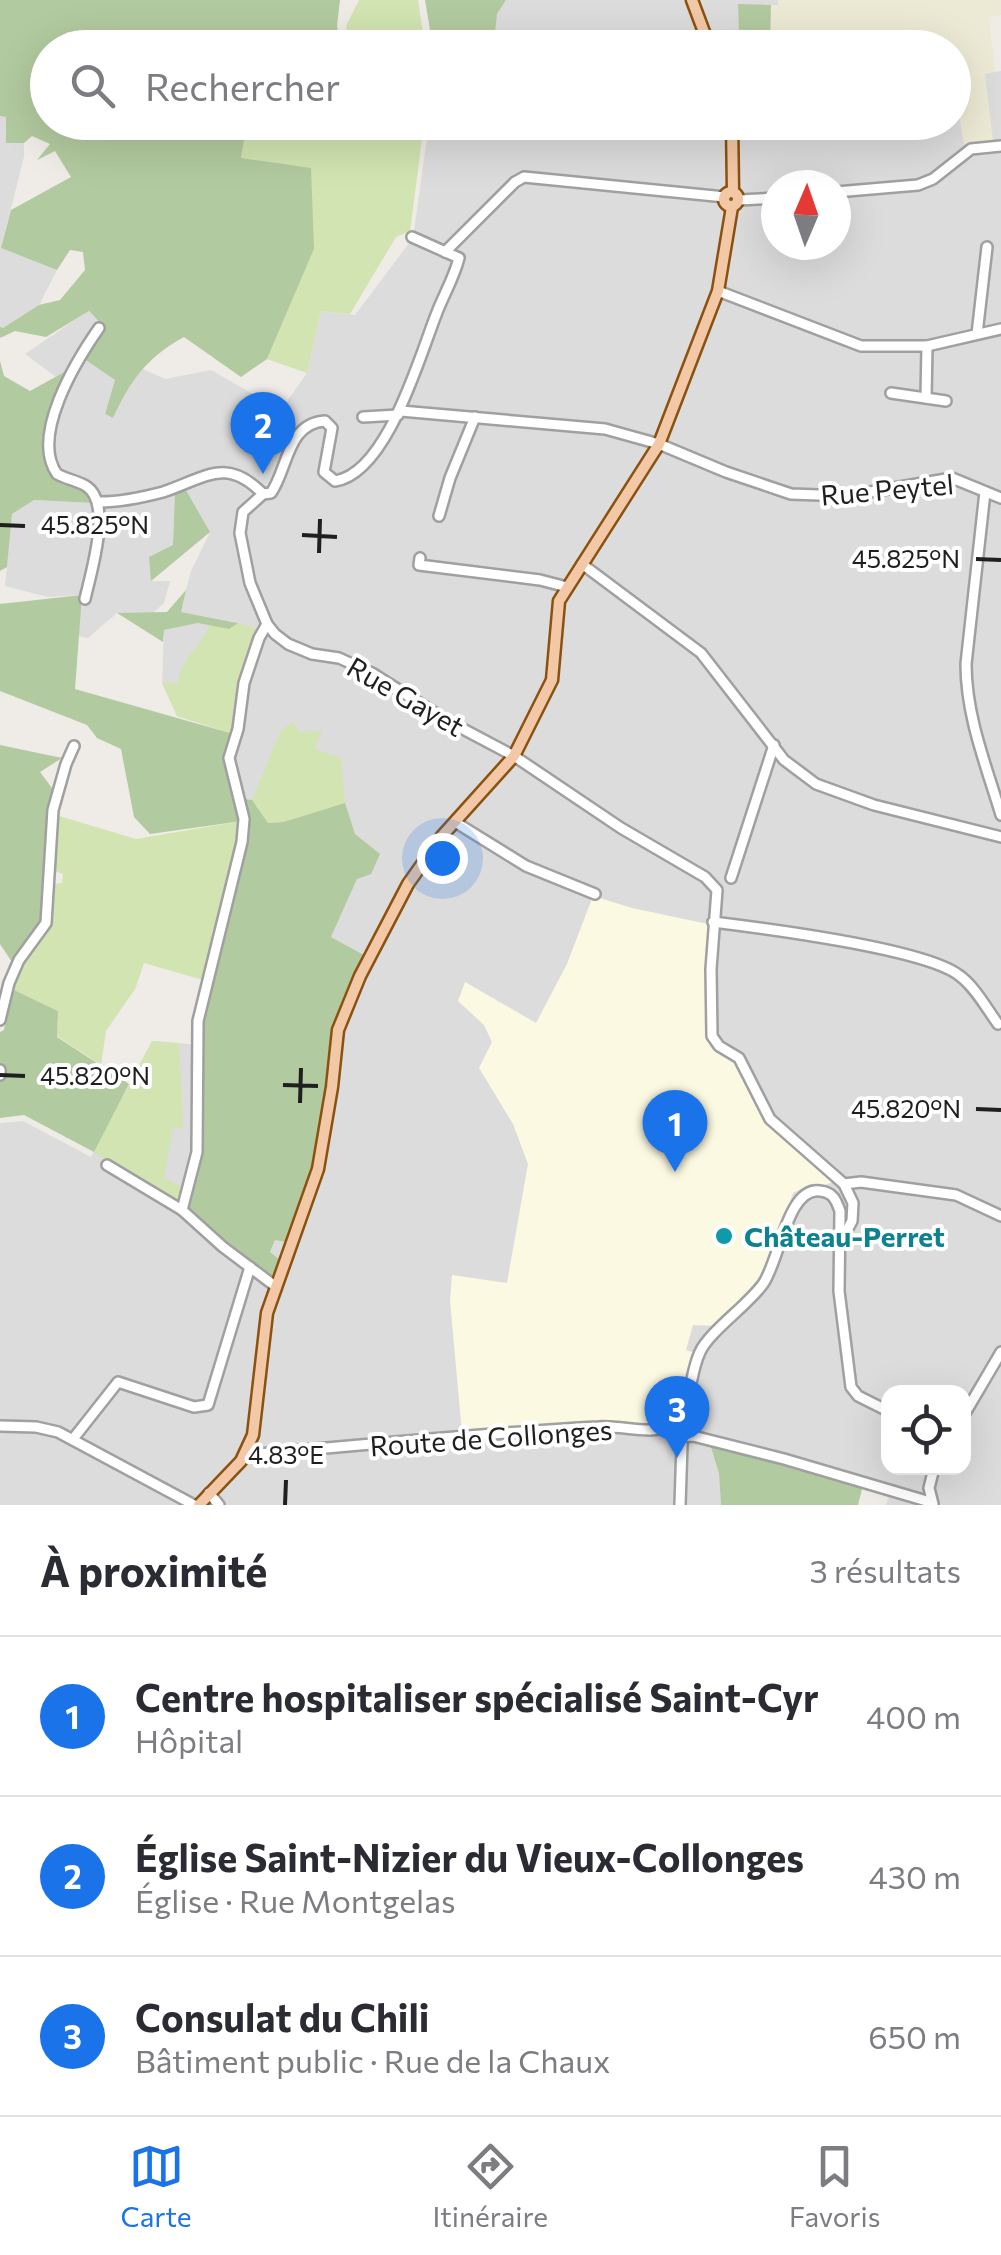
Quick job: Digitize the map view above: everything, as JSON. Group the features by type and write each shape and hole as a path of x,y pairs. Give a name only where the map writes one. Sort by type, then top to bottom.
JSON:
{"main road":[{"path":"692,0 703,30"},
{"path":"196,1505 248,1451 254,1435 264,1329 275,1286 318,1170 338,1030 360,976 408,884 455,822 514,756 552,680 559,601 658,444 718,290 732,199 732,140"}],"street":[{"path":"851,191 918,186 972,149 1001,146"},
{"path":"445,252 524,177 732,199 761,198"},
{"path":"182,1210 196,1152 198,1021 242,842 244,819 229,758 238,730 244,683 267,624 250,583 240,533 243,512 264,494 271,493 301,430 315,421 324,420 332,428 324,472 335,481 352,475 368,460 400,413 459,258 412,237"},
{"path":"978,334 987,247"},
{"path":"718,290 861,346 927,346 1001,329"},
{"path":"86,598 100,525 100,502 90,489 57,474 50,456 52,426 70,372 99,328"},
{"path":"926,398 927,346"},
{"path":"891,393 946,400"},
{"name":"Rue Peytel","path":"363,417 400,413 605,429 803,496 867,493 952,478 1001,498"},
{"path":"440,516 450,478 475,417"},
{"path":"100,502 160,493 218,472 243,476 264,494"},
{"path":"985,492 966,690 1001,816"},
{"path":"420,558 419,565 540,580 567,588"},
{"path":"582,564 701,653 798,772 830,792 1001,837"},
{"name":"Rue Gayet","path":"267,624 288,644 312,654 339,658 372,673 446,720 514,756 620,828 705,877 717,890 712,1036 719,1046 739,1058 770,1119 844,1184"},
{"path":"0,1020 9,983 46,923 53,810 74,746"},
{"path":"732,878 774,746"},
{"path":"455,822 526,866 596,894"},
{"path":"713,922 852,944 945,965 964,978 998,1024"},
{"path":"108,1165 182,1210 275,1286"},
{"path":"840,1243 852,1221 854,1204 844,1184 860,1182 956,1195 1001,1216"},
{"path":"680,1505 680,1437 674,1426 683,1412 700,1350 760,1288 772,1270 794,1205 801,1195 814,1190 828,1192 840,1211 839,1291 851,1387 858,1396 881,1408"},
{"path":"74,1440 107,1393 122,1381 206,1408 250,1268"},
{"path":"971,1403 1001,1352"},
{"path":"0,1426 36,1427 74,1440 196,1505"},
{"name":"Route de Collonges","path":"248,1451 260,1454 600,1427 658,1431 674,1426"},
{"path":"680,1437 693,1436 784,1459 933,1504"},
{"path":"932,1475 929,1488 933,1504"},
{"path":"209,1494 219,1505"}],"shaded area":[{"path":"506,0 778,0 778,5 738,5 739,30 494,30 497,14"},
{"path":"778,0 1001,0 1001,15 989,17 995,72 985,74 993,141 964,144 963,140 971,140 971,30 770,30 771,5 778,5"},
{"path":"1001,71 1001,1505 886,1505 890,1493 710,1445 719,1474 721,1505 0,1505 0,1123 23,1121 91,1157 152,1041 201,1045 197,1180 270,1252 275,1240 284,1242 310,1173 327,1088 333,1027 364,955 331,937 357,879 284,822 237,799 224,759 230,733 177,716 162,683 164,630 198,623 236,622 180,612 191,571 210,532 175,491 173,545 151,581 170,581 164,603 151,615 117,613 88,638 77,636 82,595 48,597 5,586 12,514 34,500 91,503 85,489 54,477 44,463 48,422 67,371 56,377 25,354 88,311 105,327 115,381 105,414 113,418 125,391 143,369 165,379 211,370 281,410 307,373 321,311 355,315 413,238 427,140 963,140 964,144 971,140 971,120 985,73"},
{"path":"0,116 6,116 6,143 24,143 1,248 57,270 39,305 3,329 0,327"},
{"path":"593,896 708,924 710,1045 739,1065 756,1104 773,1130 833,1182 810,1184 793,1193 771,1257 758,1279 716,1326 693,1325 686,1350 695,1353 685,1399 670,1396 667,1405 660,1405 655,1426 595,1422 462,1433 450,1300 452,1275 507,1283 528,1164 513,1124 479,1068 492,1042 484,1025 458,1001 465,982 536,1023 567,964"}],"green space":[{"path":"0,0 340,0 338,30 30,30 30,138 24,143 6,143 6,117 0,116"},
{"path":"359,0 418,0 422,30 346,30"},
{"path":"425,0 506,0 497,14 495,30 430,30"},
{"path":"738,4 771,5 770,30 739,30"},
{"path":"41,140 244,140 241,158 311,168 314,249 267,359 241,377 184,337 141,371 113,418 105,414 115,380 83,358 105,328 89,311 46,337 15,331 0,338 0,327 39,305 60,300 85,270 83,252 70,250 57,270 1,248 11,210 71,177 55,151 37,160 50,144"},
{"path":"244,140 422,140 410,231 396,237 350,314 321,311 307,373 267,359 314,249 241,158"},
{"path":"0,361 4,376 30,391 68,370 45,441 47,468 60,481 84,491 93,503 34,500 12,514 7,567 0,571"},
{"path":"184,487 210,532 151,581 149,557 173,545 175,490"},
{"path":"186,590 181,612 238,623 229,629 198,623 164,630 163,642 117,613 167,612"},
{"path":"82,595 75,689 230,733 224,759 242,821 150,834 134,817 121,749 97,738 87,725 0,691 0,604"},
{"path":"238,623 258,629 238,681 230,733 177,716 162,683 178,683 183,666 210,624 229,629"},
{"path":"293,722 300,732 322,731 314,749 341,758 345,803 284,822 267,823 252,800 281,730"},
{"path":"0,745 62,758 40,772 52,788 41,923 12,962 0,944"},
{"path":"244,799 252,800 268,823 284,822 345,803 355,834 380,854 371,874 357,879 331,937 364,955 333,1027 327,1088 310,1173 285,1242 275,1240 270,1252 280,1260 272,1280 185,1208 193,1180 198,1176 195,1173 202,1026 244,842"},
{"path":"59,816 136,839 242,821 203,980 144,963 135,989 106,1031 101,1065 57,1036 58,1011 14,990 22,964 51,923 55,884 62,883 63,874 55,871"},
{"path":"14,990 58,1011 57,1037 129,1084 94,1152 24,1115 0,1118 0,1032 4,1030"},
{"path":"152,1041 179,1043 183,1129 173,1127 164,1178 183,1187 178,1201 94,1152"},
{"path":"710,1444 863,1485 858,1505 721,1505 719,1474"}],"place":[{"name":"Église Saint-Nizier du Vieux-Collonges","path":"263,474"},
{"name":"Centre hospitaliser spécialisé Saint-Cyr","path":"675,1172"},
{"name":"Château-Perret","path":"724,1236"},
{"name":"Consulat du Chili","path":"677,1458"}]}
